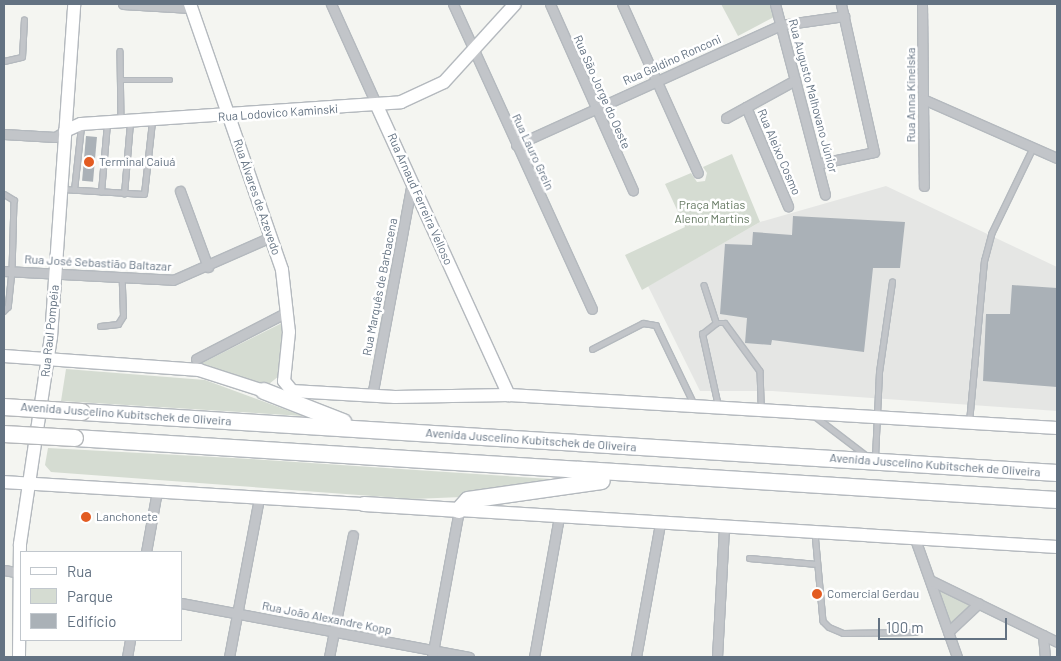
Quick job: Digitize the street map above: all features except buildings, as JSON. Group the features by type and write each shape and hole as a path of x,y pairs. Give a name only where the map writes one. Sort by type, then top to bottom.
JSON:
{"highway":[{"path":"264,391 372,430"},
{"name":"Avenida Juscelino Kubitschek de Oliveira","path":"4,407 1057,473"},
{"path":"4,434 1057,500"},
{"path":"459,510 468,500 552,485 688,478"}],"main road":[{"path":"364,504 459,510"}],"street":[{"name":"Rua Raul Pompéia","path":"22,551 29,484 49,358 56,274 68,189 66,131 74,4"},
{"path":"123,4 190,6"},
{"name":"Rua Arnaud Ferreira Velloso","path":"331,4 509,395"},
{"name":"Rua Lauro Grein","path":"453,4 473,52 592,310"},
{"name":"Rua Lodovico Kaminski","path":"4,134 55,137 81,124 377,106 408,100 436,88 473,52 515,4"},
{"name":"Rua São Jorge do Oeste","path":"550,4 632,190"},
{"path":"622,4 698,173"},
{"name":"Rua Augusto Malhovano Júnior","path":"775,4 825,195"},
{"path":"817,164 874,152 841,4"},
{"name":"Rua Anna Kinelska","path":"922,4 924,186"},
{"name":"Rua Álvares de Azevedo","path":"190,6 282,270 289,341 284,381 295,393 372,396"},
{"name":"Rua Galdino Ronconi","path":"516,145 781,25 844,16"},
{"path":"726,118 795,80"},
{"path":"923,99 1057,158"},
{"name":"Rua Aleixo Cosmo","path":"746,107 788,206"},
{"name":"Rua Marquês de Barbacena","path":"372,396 412,182"},
{"path":"180,191 208,267"},
{"name":"Rua José Sebastião Baltazar","path":"8,271 173,280 208,267 271,237"},
{"path":"196,359 287,312"},
{"path":"4,356 199,370 264,391"},
{"path":"372,396 509,395 1057,428"},
{"path":"4,482 364,504"},
{"path":"146,551 157,491"},
{"path":"229,657 259,498"},
{"path":"432,654 459,510 1057,547"},
{"path":"534,657 560,516"},
{"path":"636,657 660,523"},
{"path":"717,657 724,527"},
{"path":"329,657 353,535"},
{"path":"915,539 957,657"},
{"path":"4,570 20,573"},
{"name":"Rua Raul Pompéia","path":"19,657 20,573"},
{"path":"930,580 1057,642"},
{"name":"Rua João Alexandre Kopp","path":"182,603 334,632 432,654 469,657"},
{"path":"948,632 979,603"},
{"path":"1043,635 1045,657"},
{"path":"127,657 130,641"}],"lane":[{"path":"4,61 22,57 24,20"},
{"path":"120,51 120,80 126,122 124,194"},
{"path":"120,80 170,80"},
{"path":"81,124 68,189 124,194 145,192 152,121"},
{"path":"101,192 107,123"},
{"path":"968,423 984,261 990,234 1033,147"},
{"path":"4,194 14,200 8,271 8,307 4,311"},
{"path":"100,326 118,324 123,316 122,278"},
{"path":"875,461 878,418 878,372 892,282"},
{"path":"704,285 716,323"},
{"path":"592,350 643,323 656,325 695,406"},
{"path":"718,407 717,389 702,334 716,323 725,324 756,364 761,410"},
{"path":"809,412 875,461"},
{"path":"815,532 824,621 829,627 843,633 915,632"},
{"path":"749,558 817,564"}],"shaded area":[{"path":"886,186 1057,267 1057,411 772,391 700,391 648,286 760,222"}],"green space":[{"path":"721,4 770,4 774,17 738,36"},
{"name":"Praça Matias Alenor Martins","path":"732,154 760,222 642,290 625,255 685,227 665,184 691,173 697,182 705,181 707,173 703,167"},
{"path":"284,322 279,376 269,384 259,385 200,364"},
{"path":"66,369 205,380 303,416 61,401"},
{"path":"48,448 251,459 551,479 462,497 413,499 51,472 45,465"},
{"path":"938,587 973,603 951,625"}],"place":[{"name":"Terminal Caiuá","path":"89,162"},
{"name":"Lanchonete","path":"86,517"},
{"name":"Comercial Gerdau","path":"817,594"}]}
